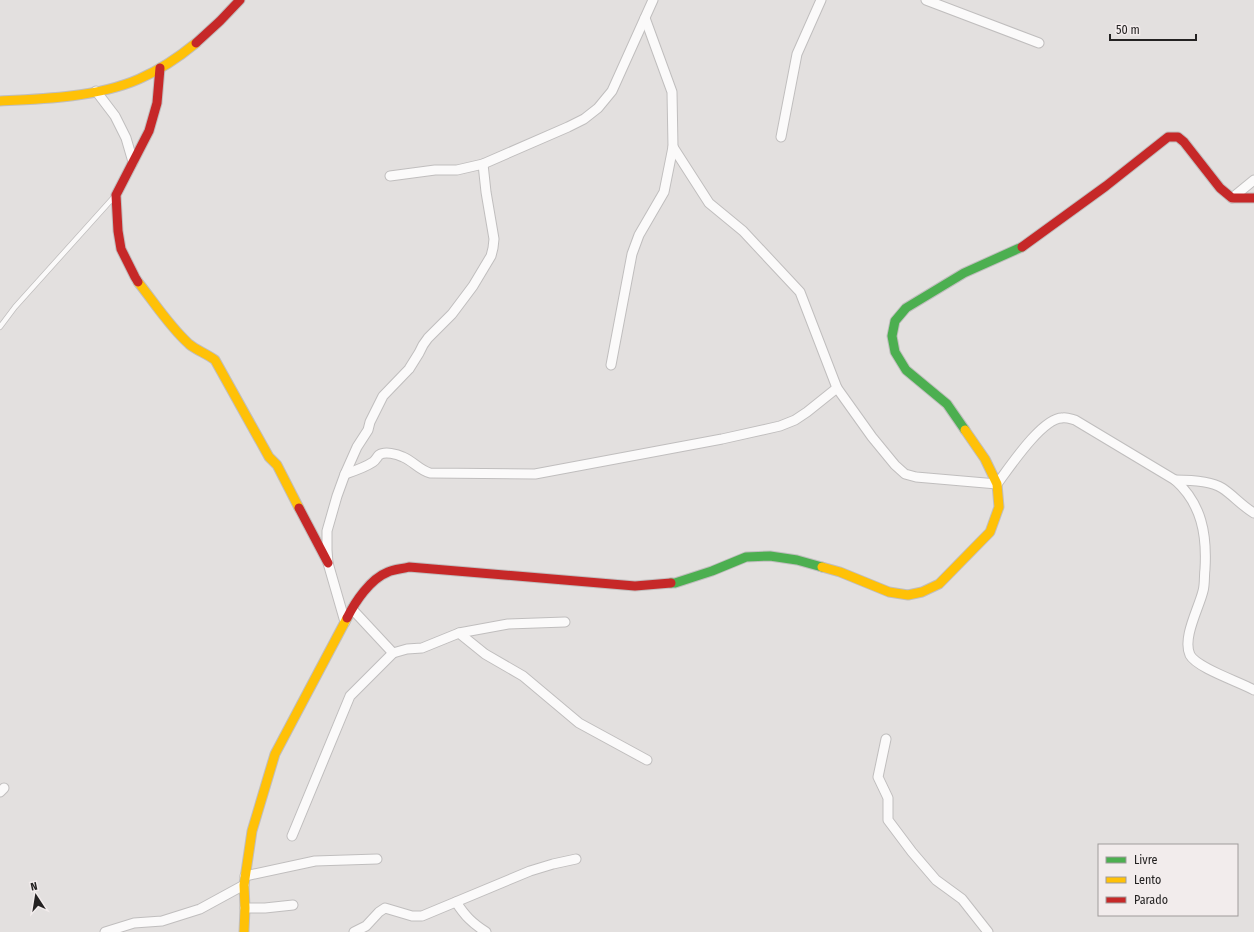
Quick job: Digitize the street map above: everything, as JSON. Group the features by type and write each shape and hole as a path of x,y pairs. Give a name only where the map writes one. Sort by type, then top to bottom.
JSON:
{"street":[{"path":"0,101 55,97 96,91 137,81 172,62 226,16 240,0"},
{"path":"390,176 435,170 458,170 483,164 584,119 598,108 612,91 653,0"},
{"path":"781,137 797,54 821,0"},
{"path":"926,0 1039,43"},
{"path":"611,365 632,254 639,235 664,192 673,147 672,92 645,18"},
{"path":"160,68 157,103 149,131 116,195 118,231 122,249 135,277 174,328 190,345 215,360 270,457 277,465 328,563 345,622"},
{"path":"96,91 115,116 126,138 133,162"},
{"path":"244,932 244,881 252,831 275,754 352,609 371,583 387,572 408,567 635,586 675,583 712,571 746,557 770,556 798,560 840,572 889,592 908,595 922,592 939,584 990,532 998,507 997,484 985,458 947,404 906,370 895,352 892,336 895,321 906,308 964,273 1022,247 1106,186 1168,137 1178,137 1184,142 1220,188 1232,198 1254,198"},
{"path":"673,147 709,203 743,231 800,292 837,388 872,437 895,465 905,474 916,477 997,484"},
{"path":"328,563 327,531 344,474 357,447 368,430 370,422 383,396 409,369 428,338 452,314 473,286 491,256 494,248 494,239 483,164"},
{"path":"1232,198 1254,180"},
{"path":"344,474 360,469 375,461 381,454 386,453 397,454 405,457 424,471 430,473 535,474 722,439 780,426 795,420 808,412 837,388"},
{"path":"997,484 1039,430 1050,421 1062,417 1075,420 1176,480 1185,488 1196,506 1203,526 1206,549 1204,589 1187,645 1190,656 1198,664 1254,690"},
{"path":"1176,480 1194,480 1221,487 1254,513"},
{"path":"352,609 393,653"},
{"path":"292,836 350,696 393,653 407,649 422,648 459,634 508,624 565,622"},
{"path":"459,634 485,654 522,676 579,723 647,760"},
{"path":"886,739 878,777 888,798 888,820 912,852 936,880 962,900 988,932"},
{"path":"105,932 135,928 200,909 244,881 315,861 378,859"},
{"path":"354,932 366,926 379,912 385,908 412,916 422,916 530,871 553,864 576,860"},
{"path":"456,902 468,919 486,932"},
{"path":"245,908 265,908 293,905"}],"lane":[{"path":"0,327 15,307 116,195"}],"traffic: fast":[{"path":"965,430 947,404 906,370 895,352 892,336 895,321 906,308 964,273 1022,247"},
{"path":"671,583 712,571 746,557 770,556 797,560 822,567"}],"traffic: slow":[{"path":"0,101 71,96 106,90 123,85 139,79 162,67 196,43"},
{"path":"138,282 168,322 182,337 192,346 215,360 269,457 277,465 299,508"},
{"path":"822,567 840,572 889,592 908,595 922,592 939,584 990,532 999,507 997,484 985,459 965,430"},
{"path":"244,932 244,885 252,831 275,754 347,618"}],"traffic: jam":[{"path":"196,43 240,0"},
{"path":"138,282 121,249 118,231 116,195 149,131 157,103 160,68"},
{"path":"1022,247 1106,186 1168,137 1178,137 1184,142 1220,188 1232,198 1254,198"},
{"path":"299,508 328,563"},
{"path":"347,618 354,605 369,585 381,575 390,571 409,567 635,586 671,583"}]}
